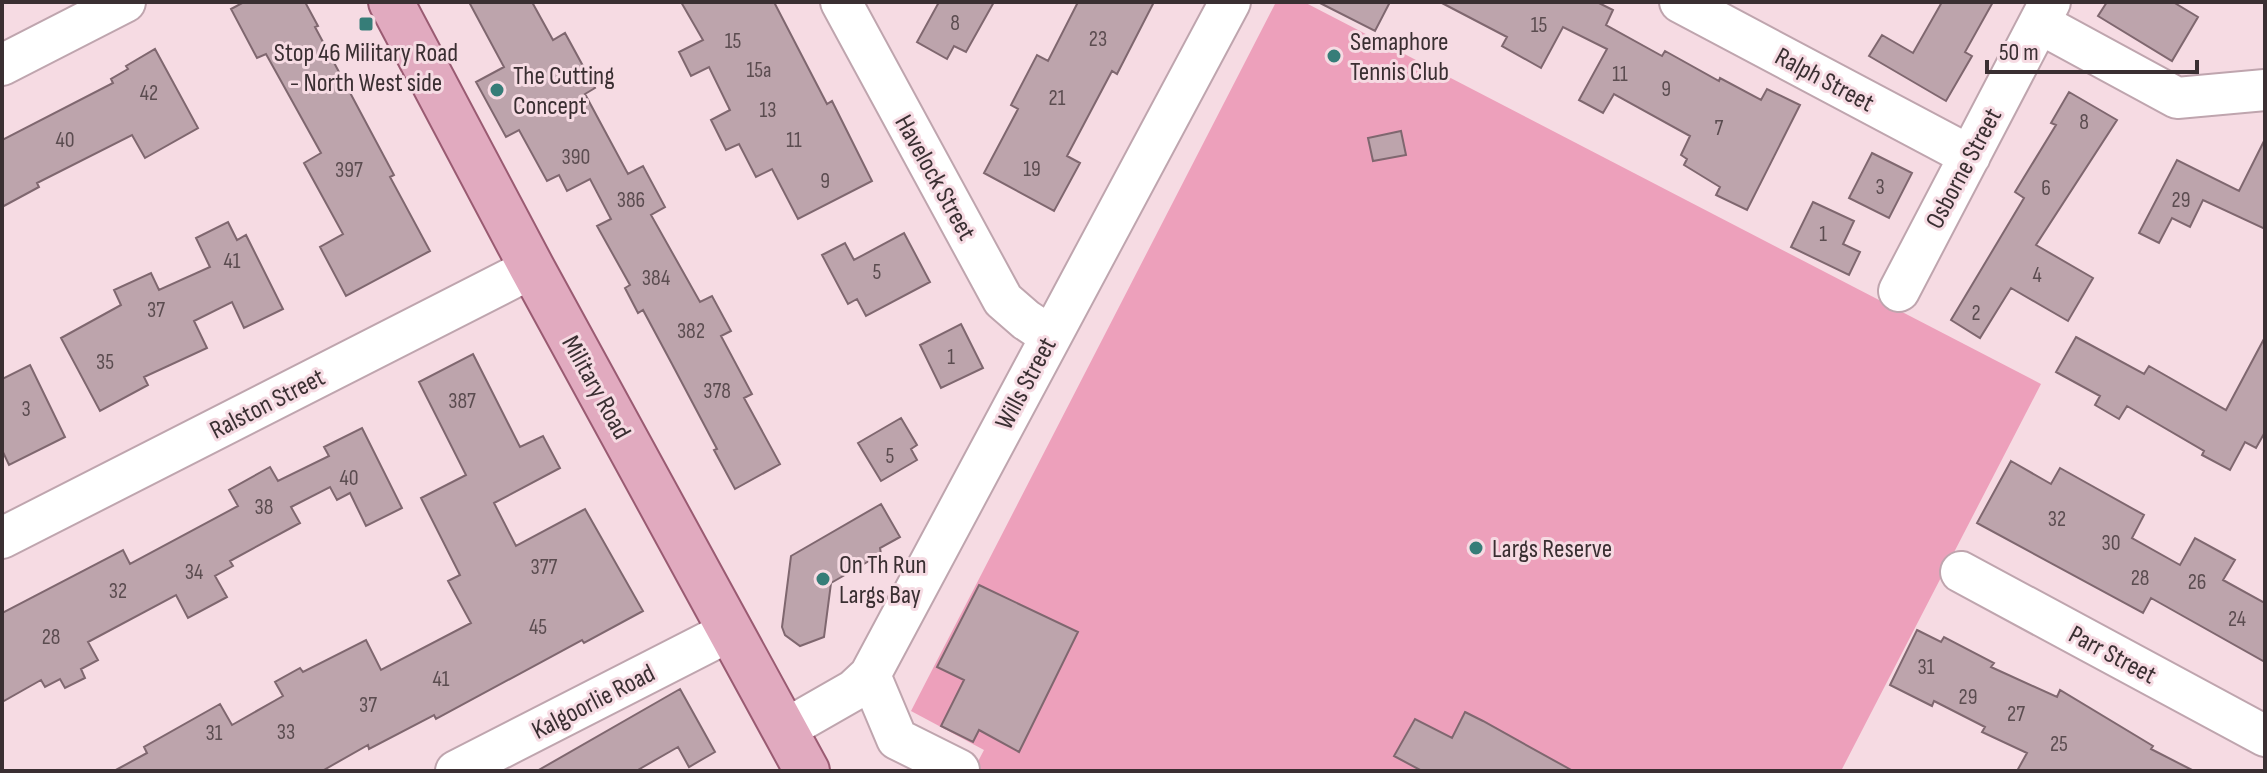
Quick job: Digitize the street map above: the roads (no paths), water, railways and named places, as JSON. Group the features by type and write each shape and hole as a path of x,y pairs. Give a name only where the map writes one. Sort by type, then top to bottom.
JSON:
{"main road":[{"name":"Military Road","path":"391,2 532,268 807,771"},
{"path":"784,730 828,771"}],"street":[{"path":"2,65 125,2"},
{"name":"Havelock Street","path":"841,2 1003,300 1050,336"},
{"name":"Wills Street","path":"784,730 854,690 870,675 1230,2"},
{"name":"Ralph Street","path":"1680,2 1970,156"},
{"path":"2044,12 2177,98 2265,90"},
{"name":"Osborne Street","path":"1899,291 2044,12"},
{"name":"Ralston Street","path":"2,538 532,268"},
{"name":"Parr Street","path":"1961,572 2265,736"},
{"name":"Kalgoorlie Road","path":"456,771 730,631"},
{"path":"870,675 897,739 959,770"}],"place":[{"name":"Stop 46 Military Road - North West side","path":"366,24"},
{"name":"Semaphore Tennis Club","path":"1334,56"},
{"name":"The Cutting Concept","path":"497,90"},
{"name":"Largs Reserve","path":"1476,548"},
{"name":"On Th Run Largs Bay","path":"823,579"}]}
